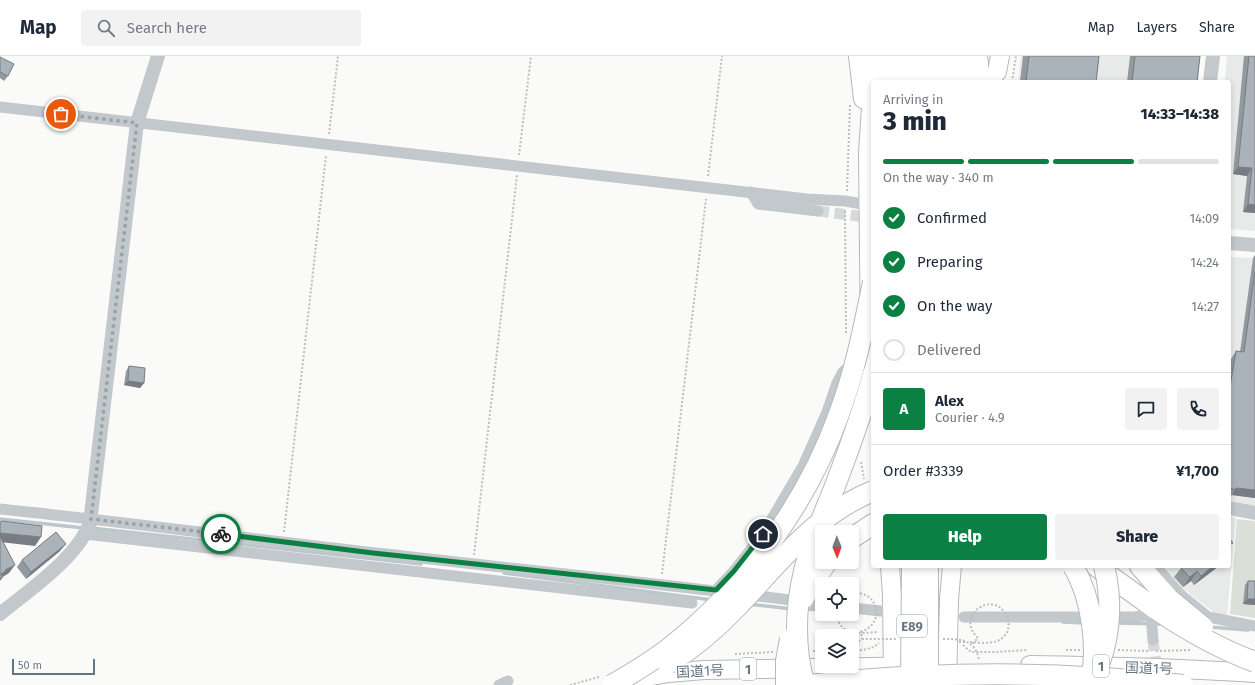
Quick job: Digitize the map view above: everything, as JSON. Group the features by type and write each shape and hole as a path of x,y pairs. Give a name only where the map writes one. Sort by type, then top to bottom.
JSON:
{"highway":[{"path":"858,56 868,153 870,206 871,358"},
{"path":"873,80 874,56"},
{"path":"881,56 881,80"},
{"path":"895,56 895,80"},
{"path":"912,56 912,80"},
{"path":"930,56 930,80"},
{"path":"950,56 950,80"},
{"path":"966,80 967,56"},
{"path":"978,56 981,80"},
{"path":"989,80 997,72 1000,56"},
{"path":"868,153 871,104"},
{"path":"612,685 667,650 688,632 735,586 757,561 777,534 813,475 839,415 850,383 860,346 871,292"},
{"path":"805,685 798,647 797,621 799,592 811,547 853,438 871,382"},
{"path":"629,685 675,660 698,643 738,606 793,546 814,526 838,509 860,497 869,486"},
{"path":"859,533 871,525"},
{"path":"890,568 892,595 893,685"},
{"name":"E89","path":"912,568 921,680"},
{"path":"921,680 920,591 923,568"},
{"name":"E89","path":"921,680 928,568"},
{"path":"947,685 949,600 952,568"},
{"path":"1074,568 1084,591 1090,612 1093,632 1091,685"},
{"path":"1099,568 1182,627 1255,662"},
{"path":"1091,685 1101,660 1109,620 1109,597 1104,568"},
{"path":"1142,568 1169,599 1187,615 1213,634 1255,657"},
{"path":"786,685 787,655 794,623 810,586 822,569"},
{"name":"国道1号","path":"604,685 647,676 704,670 893,666 921,680 947,666 1099,666 1255,674"},
{"path":"810,685 886,677 921,680 956,674 1079,676 1143,680 1182,685"}],"street":[{"path":"0,614 64,560 78,545 88,527 137,123 158,56"},
{"path":"1210,80 1212,56"},
{"path":"0,107 807,199 846,200 870,206"},
{"path":"751,192 758,204 818,211"},
{"path":"1231,243 1255,245"},
{"path":"716,590 734,571 763,534 804,466 827,412 837,383 843,372 870,350"},
{"path":"1231,508 1255,513"},
{"path":"0,509 88,527 283,556 692,603"},
{"path":"88,527 284,542 716,590 815,603"},
{"path":"283,556 284,542"},
{"path":"471,578 473,564"},
{"path":"1157,568 1181,595 1208,617 1255,626"},
{"path":"661,599 662,585"},
{"path":"964,617 1151,615 1166,609 1181,595"},
{"path":"859,609 881,611"},
{"path":"1151,615 1153,640"}],"path":[{"path":"284,542 338,56"},
{"path":"473,564 530,56"},
{"path":"662,585 722,56"},
{"path":"1012,80 1016,56"},
{"path":"846,334 846,200 850,102"},
{"path":"860,458 869,486"},
{"path":"859,593 868,596 872,600 876,606 877,613 873,625 861,632 862,639"},
{"path":"959,642 973,642 981,643 988,643 1000,640 1008,630 1009,624 1005,612 995,605 988,604 976,609 972,614 970,627 972,633 978,638 975,641 972,644"},
{"path":"839,621 843,628 855,633 885,632"},
{"path":"859,650 866,650 876,646 884,637"}],"shaded area":[{"path":"1021,56 1200,56 1198,80 1018,80"},
{"path":"1227,56 1255,56 1255,231 1231,229 1231,80 1225,80"},
{"path":"1231,257 1255,258 1255,506 1231,502"},
{"path":"1231,517 1236,518 1227,615 1217,615 1184,589 1164,568 1231,568"},
{"path":"1237,519 1255,521 1255,618 1230,614"}],"building":[{"path":"1029,56 1099,56 1096,80 1026,80"},
{"path":"1135,56 1200,56 1197,80 1132,80"},
{"path":"1249,56 1255,56 1255,205 1248,204 1252,168 1238,167"},
{"path":"0,57 14,64 8,76 0,72"},
{"path":"1255,271 1255,490 1236,488 1235,490 1231,488 1231,381 1236,351 1244,352"},
{"path":"129,366 145,368 144,383 128,381"},
{"path":"0,522 42,526 41,537 0,533"},
{"path":"56,532 66,544 31,572 22,560"},
{"path":"0,536 15,565 5,570 6,571 1,574 3,577 0,579"},
{"path":"1181,568 1211,568 1201,576 1197,571 1190,577"},
{"path":"1248,581 1255,581 1255,599 1247,599"}],"waterway":[{"path":"0,519 84,528"},
{"path":"91,528 421,564"},
{"path":"504,573 712,600"},
{"path":"748,604 792,609"},
{"path":"804,609 815,610"},
{"path":"1063,622 1085,623"},
{"path":"1115,623 1165,624"},
{"path":"1209,627 1248,630"}],"tunnel":[{"path":"818,211 871,218"},
{"path":"1153,640 1157,673"}],"way so far":[{"path":"61,114 137,123 91,519 221,534"}],"route":[{"path":"221,534 373,553 716,590 734,571 763,534"}]}
